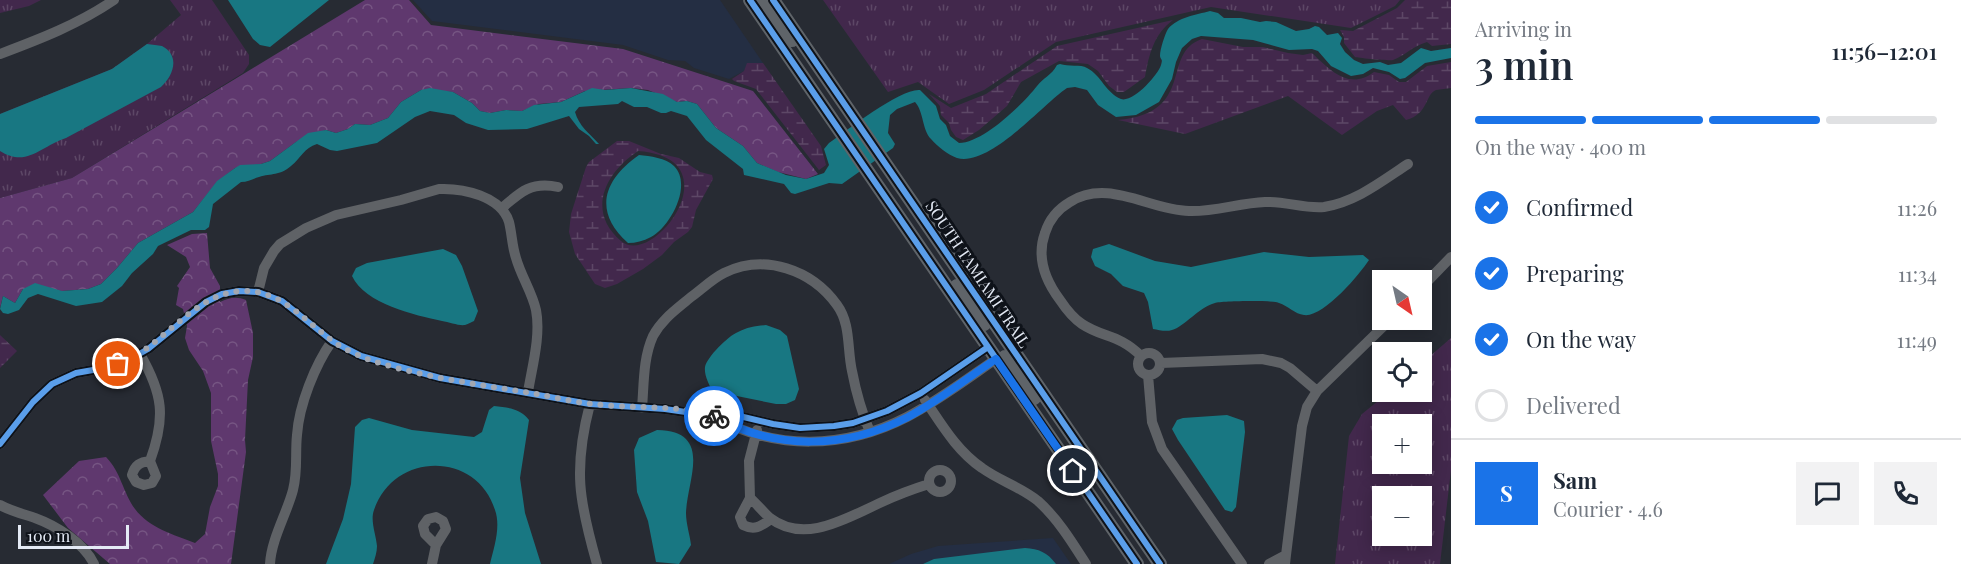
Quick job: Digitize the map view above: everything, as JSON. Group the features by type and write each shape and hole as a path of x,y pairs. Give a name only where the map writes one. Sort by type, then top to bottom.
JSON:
{"main road":[{"name":"SOUTH TAMIAMI TRAIL","path":"750,0 1137,564"},
{"path":"762,0 780,27 824,74"},
{"name":"SOUTH TAMIAMI TRAIL","path":"773,0 1160,564"},
{"path":"922,250 956,285 993,336 998,340 1006,339"},
{"path":"988,347 1011,363 1046,416 1090,463"}],"street":[{"path":"0,54 68,27 99,11 114,0"},
{"path":"1141,356 1124,341 1081,324 1059,299 1045,275 1041,256 1043,239 1053,216 1066,204 1082,195 1103,192 1185,211 1205,211 1266,202 1323,207 1353,199 1408,164"},
{"path":"502,208 522,190 548,184 558,187"},
{"path":"258,292 264,268 280,244 306,228 336,215 430,191 447,189 481,196 502,208 509,220 516,261 532,299 537,319 528,392"},
{"path":"1432,277 1451,257"},
{"path":"642,408 647,353 665,319 723,274 739,268 774,266 791,269 809,278 824,290 843,314 852,371 870,432"},
{"path":"0,444 33,402 52,384 76,373 118,364 141,354 200,306 214,297 231,292 258,292 282,301 332,341 370,360 440,378 590,404 713,416 735,415 791,428 817,428 865,419 897,406 921,393 988,347"},
{"path":"1269,564 1285,559 1304,416 1317,391 1380,330"},
{"path":"270,564 272,551 294,486 297,432 302,406 320,359 332,341"},
{"path":"1141,356 1148,352 1154,353 1160,359 1161,363 1157,372 1148,375"},
{"path":"141,354 156,383 159,400 158,437 150,461"},
{"path":"1141,356 1139,368 1148,375 1152,422 1162,449 1242,564"},
{"path":"713,416 727,424 775,440 810,443 845,439 891,425 928,405 996,359"},
{"path":"1161,363 1262,359 1281,363 1290,368 1317,391"},
{"path":"921,393 956,445 972,461 990,474 1029,494 1050,513 1086,564"},
{"path":"590,404 580,455 579,480 583,516 597,564"},
{"path":"759,421 749,461 750,498 740,517 743,525 750,529 758,528 771,519"},
{"path":"750,498 771,519 793,528 820,528 904,492 929,484"},
{"path":"0,505 38,519 62,533 83,548 94,564"},
{"path":"432,564 436,545"}],"shaded area":[{"path":"413,0 720,0 763,63 748,63 744,71 729,79 694,68 685,61 668,60 623,45 432,21"},
{"path":"1053,538 1071,564 889,564 911,554 938,546"}],"green space":[{"path":"0,0 41,0 29,6 0,13"},
{"path":"170,0 212,0 249,55 249,64 243,73 72,178 0,198 0,114 112,69 147,44 181,15"},
{"path":"365,0 409,0 431,25 623,49 753,91 818,174 806,179 778,172 757,163 743,146 716,128 697,104 687,101 677,102 648,90 631,88 585,91 561,102 539,104 522,111 506,110 490,113 480,111 472,103 453,92 421,90 401,102 388,118 370,125 355,124 336,133 326,130 296,142 270,161 235,168 217,182 193,212 138,243 101,284 88,289 62,291 23,289 15,303 3,296 0,308 0,198 72,178"},
{"path":"823,0 1400,0 1395,6 1351,28 1211,7 1056,42 984,90 949,104 918,82 888,92"},
{"path":"1405,0 1451,0 1451,44 1432,46 1427,42 1393,60 1355,57 1344,43 1340,30 1353,31 1397,8"},
{"path":"1173,20 1161,32 1153,45 1145,77 1124,92 1117,92 1109,86 1098,71 1088,64 1059,61 1021,82 1007,106 979,130 963,140 956,137 949,123 941,115 940,106 929,94 951,108 986,94 1057,46"},
{"path":"1202,39 1303,55 1312,53 1326,66 1348,79 1365,77 1374,72 1389,75 1399,82 1406,82 1427,66 1451,62 1451,88 1432,92 1423,109 1413,117 1406,120 1393,105 1377,111 1342,135 1288,96 1185,134 1118,120 1143,115 1159,106 1168,95 1182,57 1190,46"},
{"path":"747,63 763,63 821,146 826,165 819,170 756,89 732,79 744,71"},
{"path":"617,141 629,141 661,154 679,158 700,172 712,175 713,179 696,210 692,227 688,232 643,269 605,288 595,284 575,254 569,232 571,214 589,162","holes":["638,151 667,158 681,172 684,190 678,209 666,227 651,240 635,245 621,241 610,229 604,217 602,205 609,181 616,170"]},
{"path":"207,233 210,268 220,286 220,302 233,298 246,300 253,333 253,357 248,380 246,452 231,564 110,564 68,528 43,495 79,461 106,457 115,469 131,503 147,521 195,543 205,534 210,507 218,486 218,474 211,441 211,393 203,371 189,350 185,338 187,326 183,309 176,305 179,288 177,286 190,267 186,257 167,245 192,234"},
{"path":"0,335 17,351 0,368"},
{"path":"1451,338 1451,470 1440,564 1335,564 1349,436 1362,414 1377,402 1432,402 1432,354"}],"water":[{"path":"228,0 329,0 270,47 260,45 253,39"},
{"path":"1210,11 1224,18 1276,22 1296,31 1315,26 1327,35 1338,33 1342,38 1340,44 1345,52 1363,64 1401,63 1421,48 1431,51 1451,48 1451,58 1425,63 1405,78 1400,79 1389,72 1373,68 1363,74 1351,76 1331,66 1318,51 1312,49 1289,50 1253,40 1201,36 1192,39 1182,48 1172,79 1159,102 1136,115 1116,117 1098,105 1087,90 1067,88 1000,144 985,153 970,158 957,158 933,142 915,102 897,109 890,115 888,133 895,144 893,148 842,184 829,183 795,194 791,193 784,184 744,175 743,169 706,140 687,116 671,111 661,113 647,107 634,107 622,101 618,104 579,107 575,112 577,117 599,144 596,144 579,129 569,116 527,129 488,130 466,123 454,115 430,111 415,117 377,143 337,151 317,144 309,148 283,171 241,182 213,204 209,227 205,230 191,230 158,246 122,286 102,302 76,306 38,294 28,298 19,310 8,314 3,313 0,309 3,296 15,303 23,289 35,283 62,291 88,289 101,284 138,243 193,212 217,181 235,168 240,165 270,161 308,133 326,130 336,133 355,124 370,125 388,118 401,102 421,90 430,88 453,92 472,103 480,111 490,113 506,110 522,111 534,105 561,102 592,88 605,90 631,88 663,94 677,102 687,101 697,104 716,128 743,146 757,163 786,175 806,179 824,173 829,165 824,149 829,143 888,102 911,91 920,90 936,106 940,119 946,125 950,136 959,143 979,137 991,130 1060,64 1084,67 1092,71 1116,96 1121,99 1132,97 1150,81 1159,69 1162,61 1161,50 1168,29 1182,19"},
{"path":"147,44 162,46 172,55 172,72 161,87 34,154 18,157 0,151 0,114 112,69"},
{"path":"639,155 671,163 679,174 680,194 672,215 658,232 645,240 628,243 610,220 607,197 610,186 617,175"},
{"path":"1109,244 1155,261 1191,267 1264,252 1309,257 1363,255 1369,260 1331,303 1312,314 1304,315 1275,302 1219,302 1203,308 1177,328 1165,331 1153,329 1144,293 1123,286 1111,274 1095,266 1091,257 1093,249"},
{"path":"443,249 456,255 478,311 474,321 466,325 392,307 368,294 358,286 352,276 356,268 367,263"},
{"path":"766,325 780,330 787,336 799,389 795,400 786,404 776,404 712,391 705,367 718,347 738,332"},
{"path":"494,406 518,411 529,420 520,478 525,513 541,564 490,564 496,537 497,517 485,491 471,477 454,469 435,466 416,469 399,477 384,491 373,514 377,546 373,564 326,564 343,519 351,484 355,427 362,420 369,418 412,430 474,437 482,432 489,410"},
{"path":"1227,415 1244,421 1245,432 1236,507 1232,512 1225,510 1172,429 1177,420 1183,418"},
{"path":"657,430 675,433 686,439 691,448 693,460 686,513 691,545 679,564 656,562 648,521 637,492 634,450 639,438"},
{"path":"1025,548 1042,552 1056,564 923,564 934,559"}],"cycle path":[{"path":"750,0 1137,564"},
{"path":"773,0 1160,564"},
{"path":"0,444 33,402 52,384 76,373 125,362 148,349 206,302 222,294 239,291 258,292 282,301 332,341 361,356 440,378 590,404 665,409 713,416 735,415 800,428 853,423 887,411 921,393 988,347"}],"way so far":[{"path":"118,364 141,354 214,297 231,292 248,291 267,294 282,301 332,341 370,360 440,378 590,404 665,409 714,416"}],"route":[{"path":"714,416 736,428 775,440 810,443 845,439 883,428 909,416 996,359 1073,471"}]}
